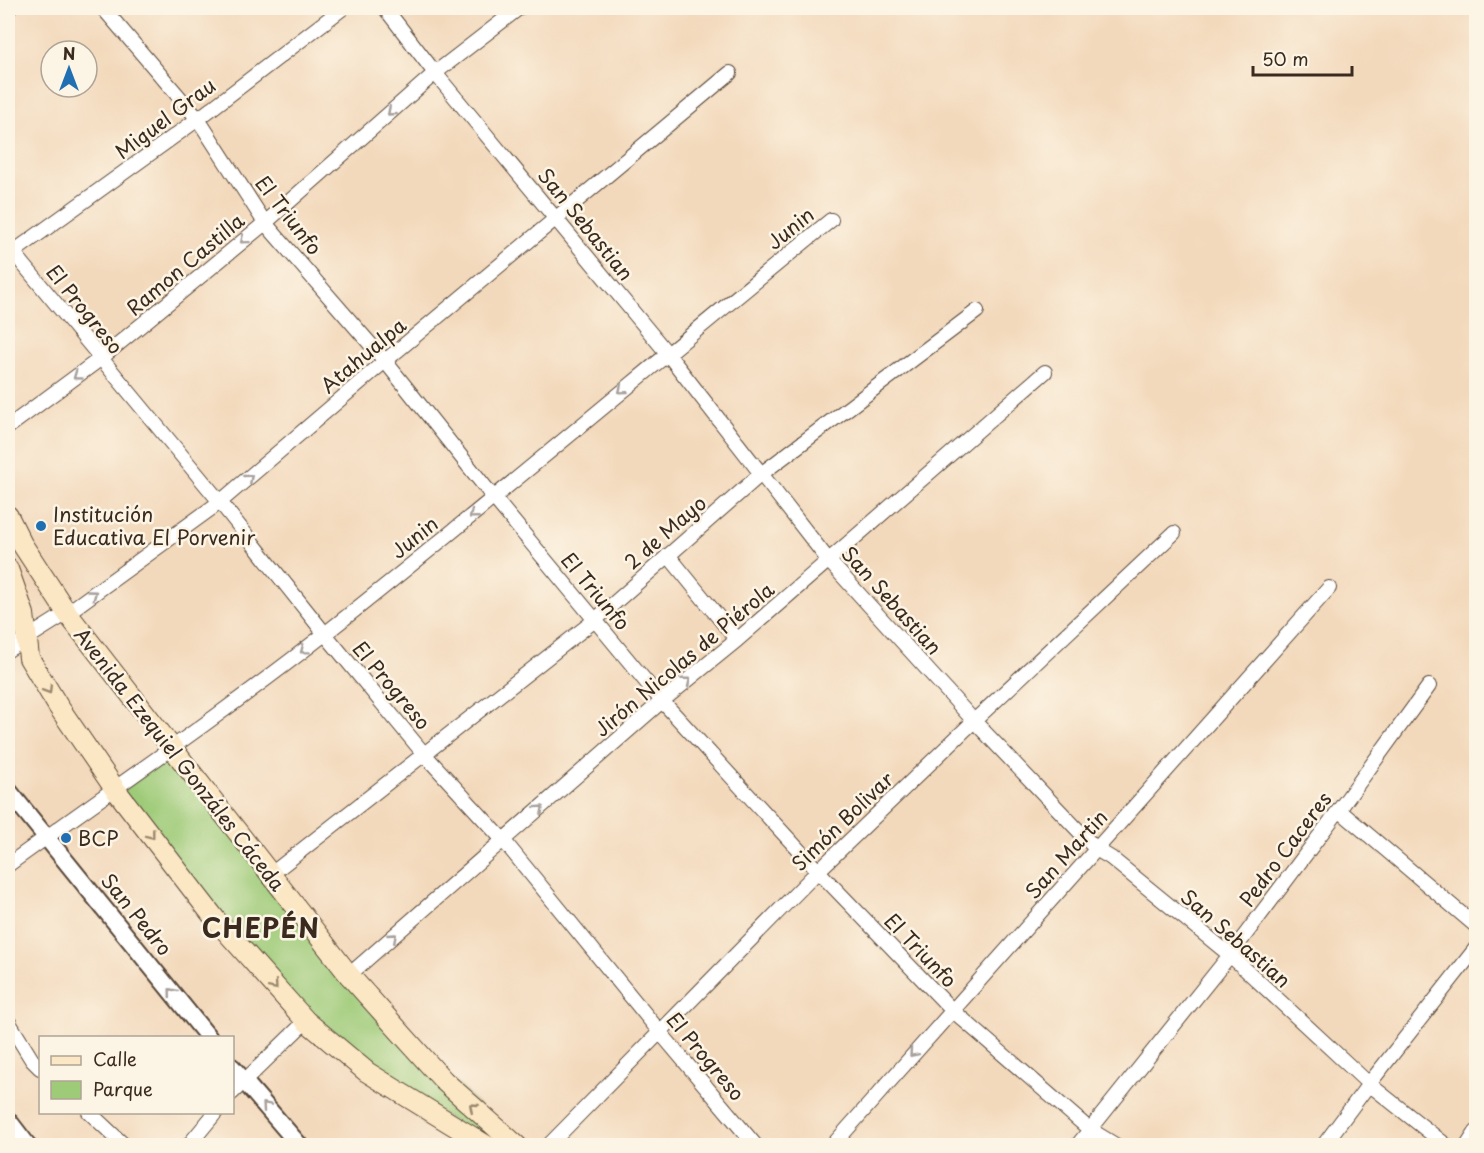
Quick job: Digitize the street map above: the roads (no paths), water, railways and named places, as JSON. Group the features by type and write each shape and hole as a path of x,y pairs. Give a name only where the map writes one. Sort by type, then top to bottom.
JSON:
{"main road":[{"name":"Avenida Ezequiel Gonzáles Cáceda","path":"8,516 22,544 67,613 349,975 444,1081 517,1146"},
{"path":"9,573 24,614 29,658 58,706 115,789 216,920 306,1022 367,1072 487,1146"}],"street":[{"name":"El Triunfo","path":"103,8 198,119 265,223 385,361 494,498 662,701 818,871 951,1010 1089,1129 1117,1146"},
{"name":"Miguel Grau","path":"10,251 198,119 344,8"},
{"name":"San Sebastian","path":"385,8 435,73 667,353 829,561 974,721 1096,849 1111,858 1230,955 1369,1084 1447,1146"},
{"name":"Ramon Castilla","path":"8,427 100,359 265,223 435,73 519,8"},
{"name":"Atahualpa","path":"8,650 67,613 220,502 556,217 730,73"},
{"name":"Junin","path":"8,865 172,748 325,634 831,220"},
{"name":"El Progreso","path":"10,251 220,502 424,754 504,841 756,1146"},
{"name":"2 de Mayo","path":"270,875 595,620 762,474 977,311"},
{"name":"Jirón Nicolas de Piérola","path":"349,975 662,701 829,561 1045,372"},
{"name":"Simón Bolivar","path":"548,1146 818,871 1174,534"},
{"path":"668,555 737,640"},
{"name":"San Martin","path":"832,1146 1329,588"},
{"name":"Pedro Caceres","path":"1077,1146 1230,955 1429,686"},
{"name":"San Pedro","path":"8,790 207,1036"},
{"path":"1339,810 1476,926"},
{"path":"1323,1146 1476,948"},
{"path":"8,1021 32,1060 39,1067"},
{"path":"234,1092 306,1022"},
{"path":"234,1069 300,1146"},
{"path":"90,1114 125,1146"},
{"path":"188,1146 215,1114"},
{"path":"8,1120 28,1146"},
{"path":"1467,1146 1476,1132"}],"place":[{"name":"Institución Educativa El Porvenir","path":"41,526"},
{"name":"BCP","path":"66,838"}],"district":[{"name":"CHEPÉN","path":"261,927"}]}
